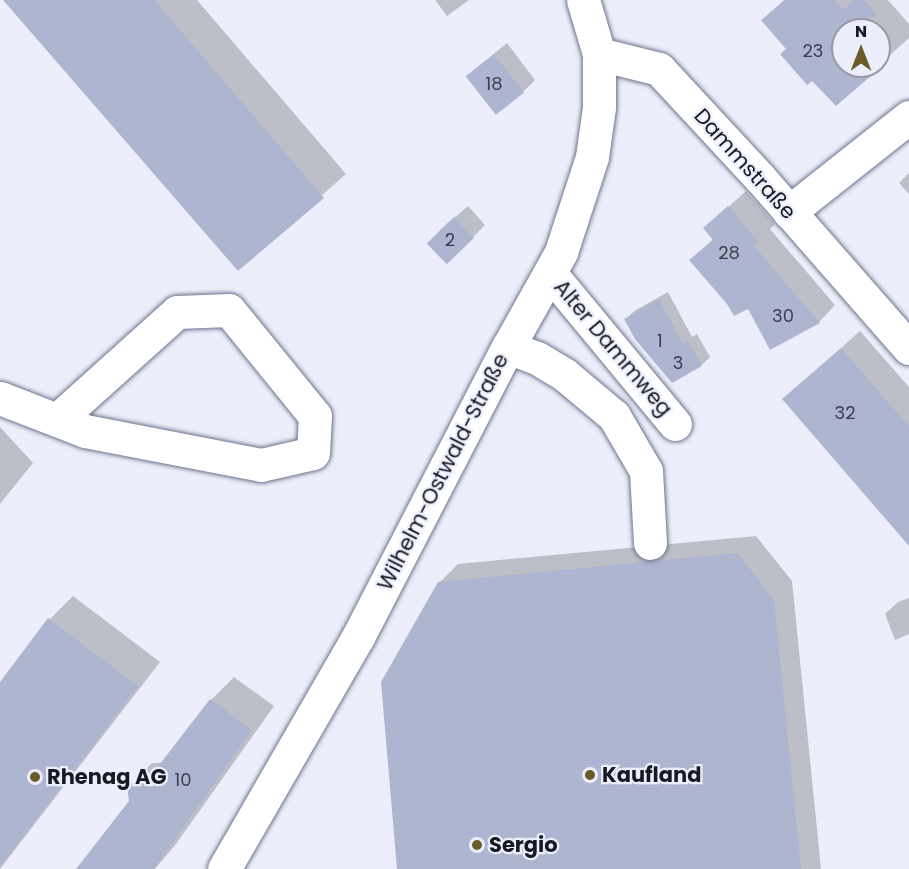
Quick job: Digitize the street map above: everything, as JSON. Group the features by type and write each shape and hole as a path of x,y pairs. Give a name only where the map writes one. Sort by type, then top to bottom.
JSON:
{"street":[{"path":"583,0 598,54"},
{"name":"Dammstraße","path":"598,54 659,69 909,348"},
{"name":"Wilhelm-Ostwald-Straße","path":"224,869 358,638 508,347 561,252 592,158 599,107 598,54"},
{"path":"789,212 909,117"},
{"name":"Alter Dammweg","path":"550,273 675,424"},
{"path":"0,398 85,430 261,465 313,453 315,416 229,310 177,312 58,419"},
{"path":"508,347 537,358 565,375 614,416 646,471 650,543"}],"building":[{"path":"3,0 154,0 324,198 238,271"},
{"path":"785,0 834,0 843,10 855,0 864,0 876,14 872,18 831,18 831,78 869,78 836,106 812,81 807,85 780,54 786,49 761,20"},
{"path":"494,54 524,93 496,115 466,76"},
{"path":"728,206 759,242 754,246 820,323 770,350 748,309 734,316 727,304 689,260 713,240 703,228"},
{"path":"454,217 474,238 447,264 427,243"},
{"path":"659,299 683,344 688,341 702,366 672,383 635,339 624,319"},
{"path":"841,348 909,426 909,546 782,399"},
{"name":"Kaufland","path":"738,553 774,600 801,869 397,869 381,682 438,582"},
{"name":"Rhenag AG","path":"48,618 138,686 0,867 0,682"},
{"path":"210,699 252,730 154,869 76,869 129,801 127,786 143,786"}],"place":[{"name":"Kaufland","path":"590,775"},
{"name":"Rhenag AG","path":"35,777"},
{"name":"Sergio","path":"477,845"}]}
